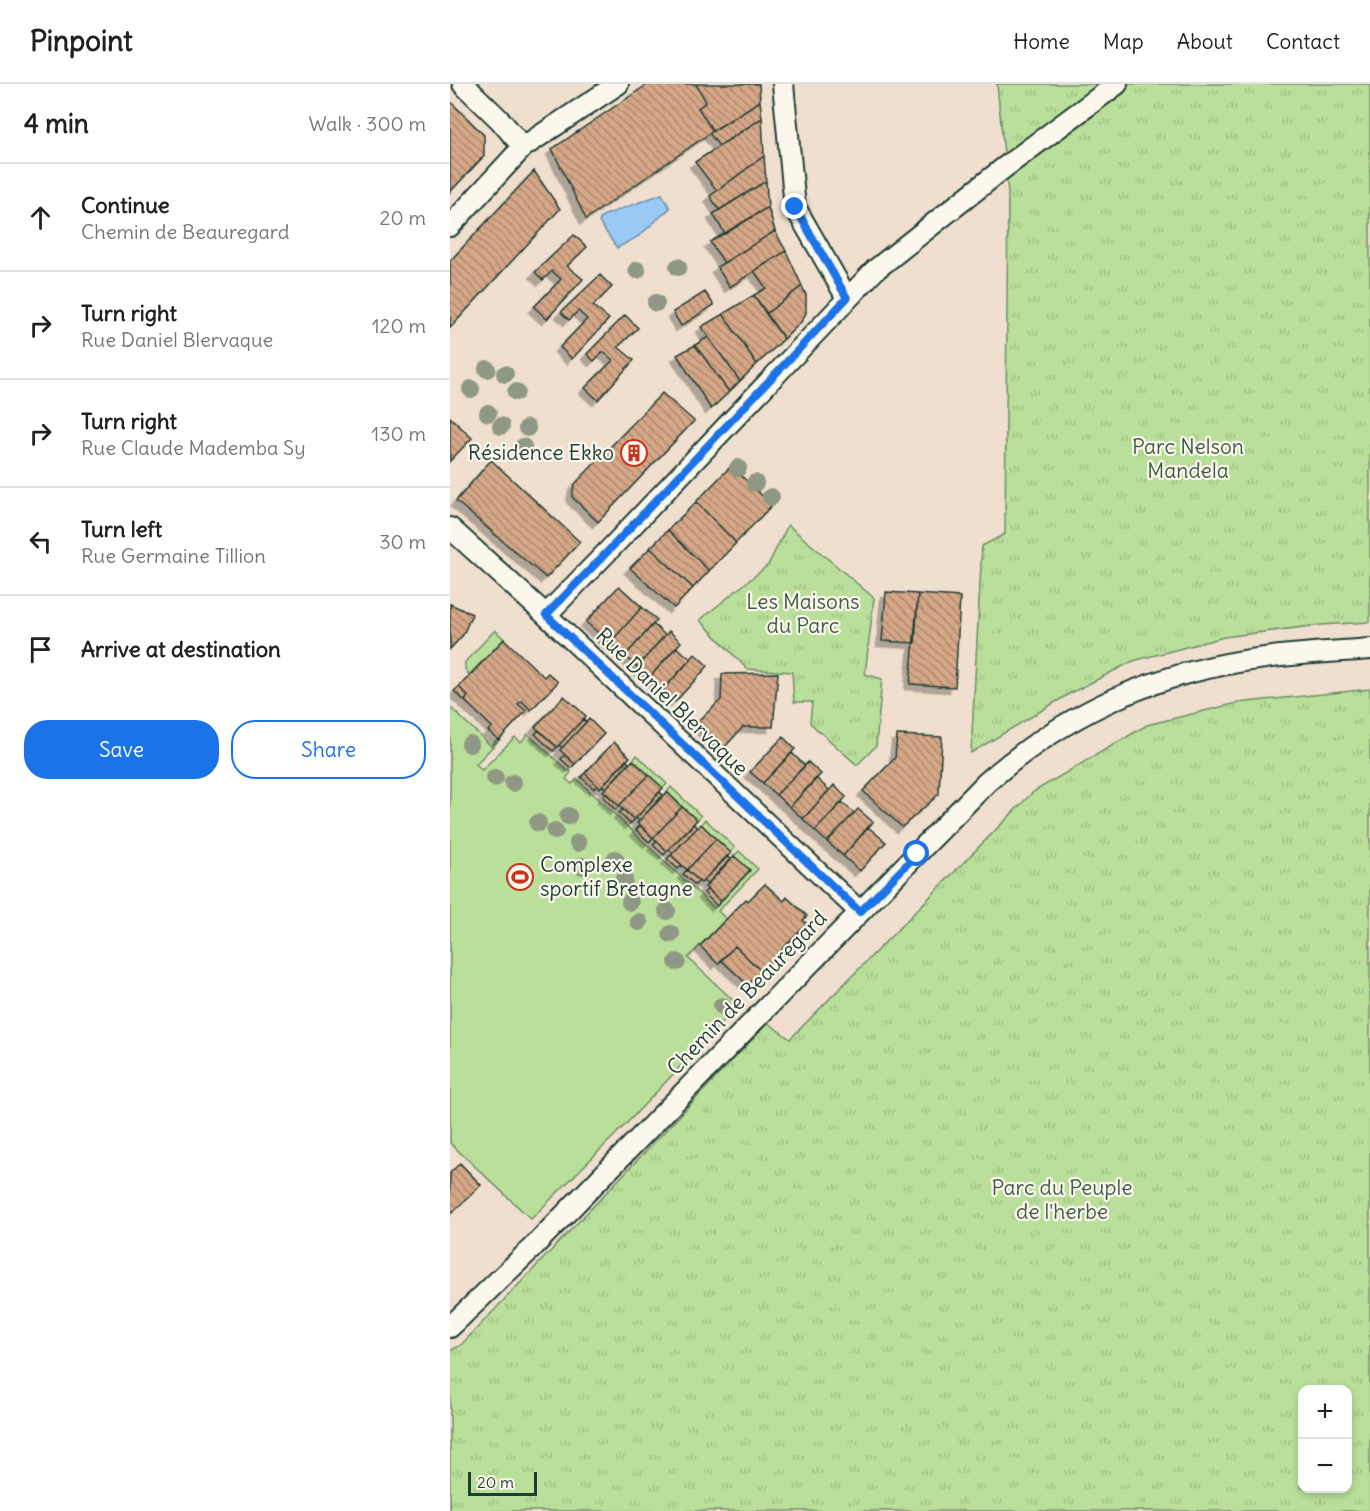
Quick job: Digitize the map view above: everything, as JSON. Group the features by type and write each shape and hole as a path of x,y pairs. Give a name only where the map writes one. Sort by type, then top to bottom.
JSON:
{"street":[{"path":"463,84 500,120 523,147"},
{"path":"450,226 523,147 618,84"},
{"path":"783,84 795,207 847,298"},
{"path":"546,615 875,270 1005,167 1117,84"},
{"name":"Rue Daniel Blervaque","path":"450,528 546,615 860,912"},
{"name":"Chemin de Beauregard","path":"450,1327 530,1250 783,989 987,782 1010,762 1058,727 1119,695 1196,670 1264,658 1370,649"}],"green space":[{"name":"Parc Nelson Mandela","path":"997,84 1370,84 1370,622 1320,625 1224,637 1133,661 1069,694 971,753 982,546 1005,534 1008,193"},
{"name":"Les Maisons du Parc","path":"788,525 874,598 865,674 882,679 876,746 857,765 810,723 812,702 794,702 792,672 747,669 700,620 768,565"},
{"path":"495,630 504,639 469,675 465,669 465,662"},
{"name":"Parc du Peuple de l'herbe","path":"1370,689 1370,1511 450,1511 450,1351 461,1345 768,1023 790,1039 1033,792 1147,725 1237,703"},
{"name":"Complexe sportif Bretagne","path":"450,707 491,746 497,739 499,740 476,764 482,770 515,737 521,742 528,734 568,771 570,770 566,779 572,784 577,779 714,908 750,871 734,856 739,851 758,869 718,911 726,919 688,958 735,1002 724,1012 728,1016 628,1122 531,1219 450,1143"},
{"path":"637,755 667,784 663,788 633,760"},
{"path":"671,787 701,816 697,820 667,792"},
{"path":"705,819 735,848 731,853 701,824"}],"water":[{"path":"662,194 670,208 639,236 617,248 599,222 602,216"}],"building":[{"path":"648,84 696,84 706,102 698,108 713,131 586,219 552,149"},
{"path":"696,84 759,84 760,101 713,131 698,108 706,102"},
{"path":"450,101 484,135 484,156 450,192"},
{"path":"760,101 762,118 719,146 709,133"},
{"path":"762,118 764,156 717,191 695,162"},
{"path":"764,156 766,181 719,210 710,196"},
{"path":"534,171 560,209 450,328 450,261"},
{"path":"766,181 768,207 725,234 713,214"},
{"path":"768,207 775,231 724,263 710,242"},
{"path":"775,231 786,251 730,287 717,267"},
{"path":"574,235 587,247 567,266 583,279 547,319 534,307 561,279 552,271 543,280 535,272"},
{"path":"786,251 802,286 766,314 754,295 766,288 754,271"},
{"path":"600,275 612,287 593,306 609,319 572,359 560,347 587,319 578,311 569,320 561,312"},
{"path":"802,286 806,295 806,313 801,322 784,339 766,314"},
{"path":"705,292 714,305 681,326 673,312"},
{"path":"754,295 784,339 757,364 723,314"},
{"path":"723,314 757,364 740,381 701,327"},
{"path":"625,315 638,328 618,347 634,360 598,400 585,388 613,360 603,352 594,361 587,354"},
{"path":"708,337 740,381 729,392 695,345"},
{"path":"695,345 729,392 711,409 677,355"},
{"name":"Résidence Ekko","path":"662,393 694,421 598,522 572,497 574,485"},
{"path":"450,417 472,438 450,461"},
{"path":"491,460 580,542 546,578 456,501"},
{"path":"731,466 772,505 736,543 696,502"},
{"path":"696,502 736,543 709,571 668,530"},
{"path":"668,530 709,571 693,588 650,548"},
{"path":"650,548 693,588 674,608 630,568"},
{"path":"619,586 642,607 610,643 586,622"},
{"path":"886,592 918,594 915,643 882,641"},
{"path":"918,594 960,597 955,687 910,684"},
{"path":"450,604 472,614 463,635 450,649"},
{"path":"642,607 657,620 625,656 610,643"},
{"path":"653,624 665,635 637,667 625,656"},
{"path":"669,631 681,642 649,678 637,667"},
{"path":"504,639 544,677 548,673 558,682 531,710 522,701 518,704 526,711 499,740 488,731 492,727 465,701 468,696 459,687"},
{"path":"676,647 691,659 663,690 649,678"},
{"path":"695,654 708,666 675,702 663,690"},
{"path":"778,673 773,727 743,727 723,749 696,723 721,700 722,674"},
{"path":"459,687 468,696 465,701 454,691"},
{"path":"564,696 586,716 557,747 535,727"},
{"path":"583,719 586,722 562,748 559,745"},
{"path":"589,719 604,734 575,764 560,750"},
{"path":"539,730 557,747 553,751 535,734"},
{"path":"897,735 942,737 939,794 902,827 863,791 895,758"},
{"path":"783,737 795,749 763,783 750,772"},
{"path":"614,742 630,757 600,788 585,773"},
{"path":"792,753 805,766 776,795 763,783"},
{"path":"565,755 575,764 571,768 561,759"},
{"path":"626,760 629,763 606,788 602,786"},
{"path":"633,760 649,775 619,806 603,791"},
{"path":"808,762 821,774 790,807 776,795"},
{"path":"585,773 597,785 594,789 581,777"},
{"path":"649,775 663,788 634,820 619,806"},
{"path":"816,778 829,790 803,819 790,807"},
{"path":"834,785 846,797 815,831 803,819"},
{"path":"660,792 663,795 639,821 636,818"},
{"path":"667,792 682,807 653,838 637,823"},
{"path":"606,793 619,806 615,810 603,797"},
{"path":"842,802 854,813 827,842 815,831"},
{"path":"682,807 697,820 667,851 653,838"},
{"path":"623,809 634,820 630,824 619,813"},
{"path":"858,809 873,822 843,856 827,842"},
{"path":"694,824 697,828 673,853 669,849"},
{"path":"701,824 716,839 687,870 671,855"},
{"path":"640,825 653,838 649,842 636,830"},
{"path":"868,827 886,842 860,871 843,856"},
{"path":"716,839 731,853 701,883 687,870"},
{"path":"657,841 667,851 664,855 653,845"},
{"path":"671,855 682,865 678,869 667,859"},
{"path":"727,856 731,859 707,884 703,881"},
{"path":"734,856 750,870 721,901 705,887"},
{"path":"687,870 699,881 695,885 683,874"},
{"path":"765,884 784,901 787,897 807,916 803,920 807,924 761,971 735,946 718,964 700,946 746,899 748,901"},
{"path":"708,889 721,901 717,906 704,893"},
{"path":"735,946 761,971 748,985 721,960"},
{"path":"460,1163 481,1185 453,1212 450,1208 450,1173"}],"place":[{"name":"Résidence Ekko","path":"634,453"},
{"name":"Complexe sportif Bretagne","path":"520,877"}],"route":[{"path":"795,207 847,298 546,615 860,912 917,854"}]}
